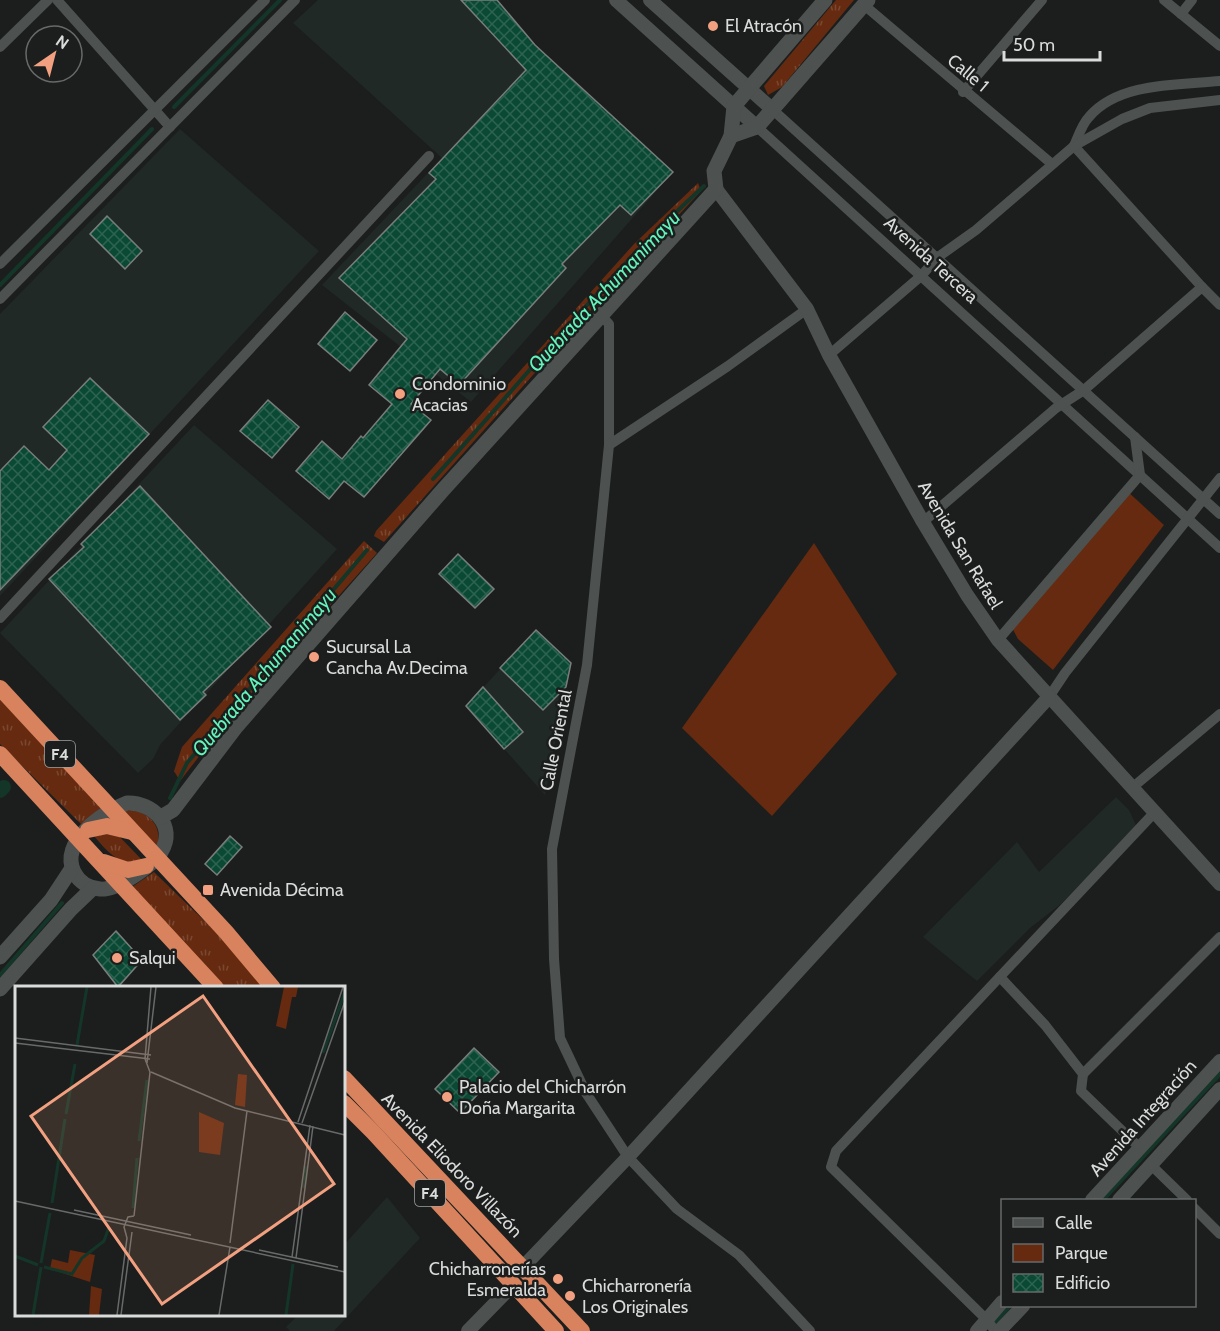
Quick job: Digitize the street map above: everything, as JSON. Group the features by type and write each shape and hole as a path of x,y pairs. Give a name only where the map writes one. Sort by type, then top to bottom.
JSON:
{"highway":[{"name":"F4","path":"0,688 133,833 151,862 247,956 272,986"},
{"name":"F4","path":"0,754 83,833 100,861 215,986"},
{"path":"83,833 107,826 133,833"},
{"path":"100,861 128,870 151,862"},
{"name":"Avenida Eliodoro Villazón","path":"345,1079 582,1331"},
{"name":"Avenida Eliodoro Villazón","path":"345,1104 556,1331"}],"main road":[{"path":"161,817 173,810 236,727 600,314 716,189 714,171 731,136 734,106 825,0"},
{"path":"731,136 757,127 866,3"},
{"path":"136,803 151,808 161,817 166,831 165,841 151,862 121,884 103,890 93,888 84,884 72,868 71,851 83,833 119,806 136,803"},
{"path":"0,957 51,900 72,868"},
{"path":"0,989 71,909 93,888"}],"street":[{"path":"0,47 48,0"},
{"path":"57,0 171,127"},
{"path":"0,264 265,0"},
{"path":"0,299 295,0"},
{"name":"Avenida Tercera","path":"616,0 1220,548"},
{"name":"Avenida Tercera","path":"651,0 1220,513"},
{"path":"963,92 1042,0"},
{"path":"1164,0 1220,46"},
{"path":"1181,14 1192,0"},
{"name":"Calle 1","path":"866,3 963,92 1052,164"},
{"path":"1074,146 1089,117 1107,102 1129,93 1156,87 1220,81"},
{"path":"829,355 921,276 938,257 976,230 1074,146 1122,119 1150,108 1220,100"},
{"path":"1074,146 1220,305"},
{"path":"0,618 429,156"},
{"name":"Avenida San Rafael","path":"716,189 807,309 829,355 923,522 967,595 998,640 1220,884"},
{"path":"923,522 1063,404 1084,390 1202,287"},
{"path":"609,446 728,366 807,309"},
{"name":"Calle Oriental","path":"600,314 609,324 609,446 587,665 552,849 554,959 560,1038 586,1093 628,1157 677,1209 739,1255 810,1331"},
{"path":"998,640 1140,475 1135,437"},
{"path":"523,1267 628,1157 1049,697 1220,478"},
{"path":"1133,787 1220,714"},
{"path":"991,1325 831,1167 836,1151 1154,813"},
{"path":"1139,1147 1081,1091 1083,1074 1220,937"},
{"path":"1000,977 1045,1025 1083,1074"},
{"name":"Avenida Integración","path":"1093,1199 1220,1061"},
{"name":"Avenida Integración","path":"1120,1199 1220,1089"},
{"path":"1151,1165 1186,1199"},
{"path":"1196,1210 1220,1234"},
{"path":"468,1331 514,1284"},
{"path":"977,1331 991,1325 1001,1304"},
{"path":"999,1331 1021,1307"}],"shaded area":[{"path":"318,0 497,0 543,53 673,172 471,402 322,285 442,158 293,23"},
{"path":"180,129 319,251 0,596 0,314"},
{"path":"194,425 337,549 160,745 153,759 138,773 0,633"},
{"path":"536,630 571,663 545,795 466,706"},
{"path":"1116,797 1129,810 1137,827 1061,904 1030,928 977,981 923,937 1017,842 1039,872"},
{"path":"387,1197 420,1238 334,1331 290,1331 286,1327 295,1318 293,1316 345,1316 345,1244"}],"green space":[{"path":"836,0 854,0 782,87 768,95 764,86"},
{"path":"698,183 701,191 599,301 384,542 374,536 376,531 634,244"},
{"path":"1125,489 1164,525 1053,670 1018,639 1010,624"},
{"path":"364,541 377,553 225,723 180,781 174,771 182,747"},
{"path":"814,543 897,674 772,816 682,728"},
{"path":"0,699 102,809 81,824 0,744"},
{"path":"137,810 153,821 158,835 158,849 123,811"},
{"path":"116,833 143,861 134,863 120,860 92,834"},
{"path":"154,872 222,938 262,986 224,986 132,887"}],"building":[{"path":"461,0 497,0 535,45 673,172 631,215 620,205 562,264 566,268 459,385 440,369 411,404 431,420 364,497 344,481 329,499 296,471 322,441 342,459 392,404 369,385 407,339 339,278 436,179 429,173 526,70"},
{"path":"107,216 142,251 125,269 90,234"},
{"name":"Condominio Acacias","path":"345,312 377,340 350,371 318,344"},
{"path":"90,378 149,434 0,590 0,471 24,446 49,470 67,450 43,427"},
{"path":"268,400 299,427 272,458 240,431"},
{"path":"140,486 271,627 203,692 206,695 180,720 49,579 84,547 81,544"},
{"path":"458,554 494,589 475,608 439,574"},
{"path":"536,630 571,663 566,687 543,710 500,668"},
{"path":"483,687 523,732 504,749 466,706"},
{"path":"230,836 242,847 217,875 205,864"},
{"name":"Salqui","path":"116,931 142,960 117,986 93,955"},
{"path":"474,1048 499,1072 460,1113 435,1089"}],"waterway":[{"name":"Quebrada Achumanimayu","path":"174,107 280,0"},
{"name":"Quebrada Achumanimayu","path":"0,285 152,129"},
{"name":"Quebrada Achumanimayu","path":"433,479 599,292 704,186"},
{"name":"Quebrada Achumanimayu","path":"170,798 187,763 367,550"},
{"path":"0,791 4,787"},
{"name":"Quebrada Achumanimayu","path":"0,975 62,903"},
{"path":"1104,1199 1220,1074"},
{"path":"993,1325 1009,1307"}],"place":[{"name":"El Atracón","path":"713,26"},
{"name":"Condominio Acacias","path":"400,394"},
{"name":"Sucursal La Cancha Av.Decima","path":"314,657"},
{"name":"Avenida Décima","path":"208,890"},
{"name":"Salqui","path":"117,958"},
{"name":"Palacio del Chicharrón Doña Margarita","path":"447,1097"},
{"name":"Chicharronerías Esmeralda","path":"558,1279"},
{"name":"Chicharronería Los Originales","path":"570,1296"}]}
